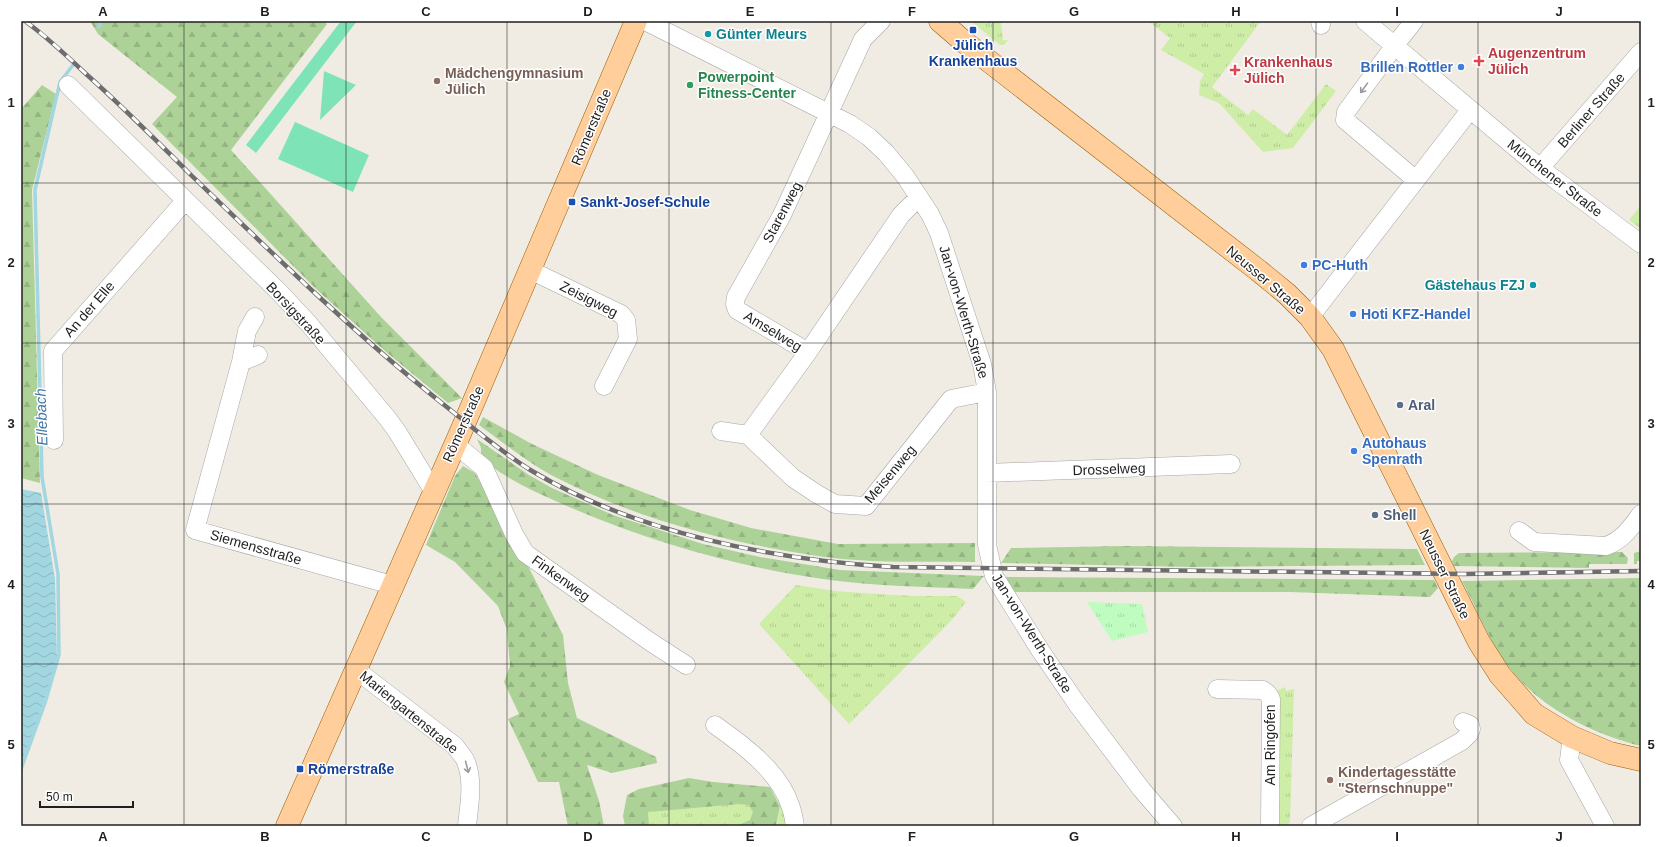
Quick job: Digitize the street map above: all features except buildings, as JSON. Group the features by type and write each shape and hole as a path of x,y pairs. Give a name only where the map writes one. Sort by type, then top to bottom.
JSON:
{"main road":[{"name":"Römerstraße","path":"287,826 455,444 636,21"},
{"name":"Neusser Straße","path":"940,21 963,41 1287,294 1310,317 1333,349 1454,594 1500,675 1534,714 1572,737 1610,753 1641,760"}],"street":[{"name":"Jan-von-Werth-Straße","path":"645,21 850,124 869,137 886,153 919,197 940,233 982,364 988,392 987,545 994,576 1040,650 1077,704 1142,790 1173,826"},
{"path":"861,21 863,39"},
{"path":"828,112 863,39 881,21"},
{"name":"Münchener Straße","path":"1365,21 1540,168 1641,244"},
{"path":"1410,26 1346,112 1345,120 1416,180"},
{"name":"Berliner Straße","path":"1540,168 1641,52"},
{"name":"Borsigstraße","path":"68,85 128,153 185,201 280,293 309,324 388,419 434,492"},
{"path":"1310,317 1470,110"},
{"name":"Starenweg","path":"737,310 735,304 736,297 782,215 828,112"},
{"path":"721,431 748,436 808,352 901,215 919,197"},
{"name":"An der Elle","path":"54,440 53,351 185,201"},
{"name":"Zeisigweg","path":"530,270 621,314 626,320 628,339 604,386"},
{"name":"Amselweg","path":"737,310 808,352"},
{"name":"Siemensstraße","path":"255,317 247,331 241,362 195,530 392,585"},
{"path":"241,362 258,355"},
{"name":"Meisenweg","path":"748,436 793,478 817,494 835,504 866,506 951,399 988,392"},
{"name":"Finkenweg","path":"455,444 484,468 514,534 525,553 649,641 686,665"},
{"name":"Drosselweg","path":"987,474 1231,464"},
{"path":"1519,531 1534,542 1606,546 1615,543 1626,534 1641,514"},
{"name":"Mariengartenstraße","path":"355,669 455,746 466,761 470,778 470,800 467,826"},
{"name":"Am Ringofen","path":"1217,689 1263,690 1268,694 1271,700 1270,826"},
{"path":"1311,826 1462,741 1469,734 1471,728 1470,725 1464,722"},
{"path":"715,725 743,746 778,780 790,804 795,826"},
{"path":"1572,737 1569,760 1605,826"}],"green space":[{"path":"90,21 323,21 327,24 231,150 381,317 462,398 448,403 385,351 316,289 152,124 177,97 98,34"},
{"path":"341,21 357,21 256,153 246,145"},
{"path":"971,21 1001,21 1003,40 1008,40 1004,45 1000,45"},
{"path":"1148,21 1261,21 1212,87 1248,115 1253,109 1287,135 1326,84 1336,91 1293,148 1263,152 1219,103 1199,95 1200,81 1204,74 1161,50 1170,38"},
{"path":"324,71 356,85 320,120"},
{"path":"42,85 56,94 32,190 40,483 21,478 21,109"},
{"path":"295,122 369,155 353,192 278,159"},
{"path":"1641,205 1641,229 1629,220"},
{"path":"483,417 532,444 598,475 690,510 751,528 838,544 975,543 975,562 893,562 831,558 779,550 681,527 618,505 557,478 517,453 479,425"},
{"path":"477,439 529,475 552,488 613,515 703,544 760,557 840,570 984,576 973,589 865,584 764,569 700,553 668,544 605,522 562,504 514,481 481,458 481,448"},
{"path":"463,466 475,473 526,562 563,635 568,683 577,718 656,757 657,763 612,773 587,765 599,801 604,826 568,826 559,782 538,782 508,719 519,714 504,682 510,666 507,630 498,606 455,562 426,545 455,476"},
{"path":"1123,546 1417,549 1425,565 1191,567 1001,563 1011,548"},
{"path":"1641,551 1641,561 1637,561 1637,564 1634,564 1634,553"},
{"path":"1622,552 1628,558 1627,564 1589,564 1589,568 1454,566 1452,561 1459,553"},
{"path":"1004,577 1434,580 1438,588 1430,597 1290,592 1014,592"},
{"path":"1641,578 1641,746 1601,733 1581,724 1562,714 1528,688 1501,656 1490,638 1462,581"},
{"path":"796,585 835,591 876,594 957,596 966,602 951,621 849,724 759,624"},
{"path":"1087,602 1142,604 1148,632 1112,641"},
{"path":"1284,687 1287,691 1294,689 1290,823 1283,826 1278,826 1277,691"},
{"path":"689,778 713,782 770,787 780,806 776,826 740,826 741,824 750,820 753,812 749,805 739,804 648,812 649,826 625,826 623,816 627,795 639,789"},
{"path":"759,797 756,826 648,826 647,812"},
{"path":"780,806 790,826 777,826"}],"water":[{"path":"21,489 41,493 55,579 57,659 21,766"}],"waterway":[{"name":"Ellebach","path":"99,27 101,21"},
{"name":"Ellebach","path":"21,769 45,703 59,655 58,574 42,477 35,190 60,82 73,65"}],"railway":[{"path":"25,21 56,46 112,98 253,235 378,350 498,448 520,464 572,493 661,527 707,540 754,550 801,558 893,567 1464,574 1641,571"}],"place":[{"name":"Jülich Krankenhaus","path":"973,30"},
{"name":"Günter Meurs","path":"708,34"},
{"name":"Augenzentrum Jülich","path":"1479,61"},
{"name":"Brillen Rottler","path":"1461,67"},
{"name":"Krankenhaus Jülich","path":"1235,70"},
{"name":"Mädchengymnasium Jülich","path":"437,81"},
{"name":"Powerpoint Fitness-Center","path":"690,85"},
{"name":"Sankt-Josef-Schule","path":"572,202"},
{"name":"PC-Huth","path":"1304,265"},
{"name":"Gästehaus FZJ","path":"1533,285"},
{"name":"Hoti KFZ-Handel","path":"1353,314"},
{"name":"Aral","path":"1400,405"},
{"name":"Autohaus Spenrath","path":"1354,451"},
{"name":"Shell","path":"1375,515"},
{"name":"Römerstraße","path":"300,769"},
{"name":"Kindertagesstätte \"Sternschnuppe\"","path":"1330,780"}]}
